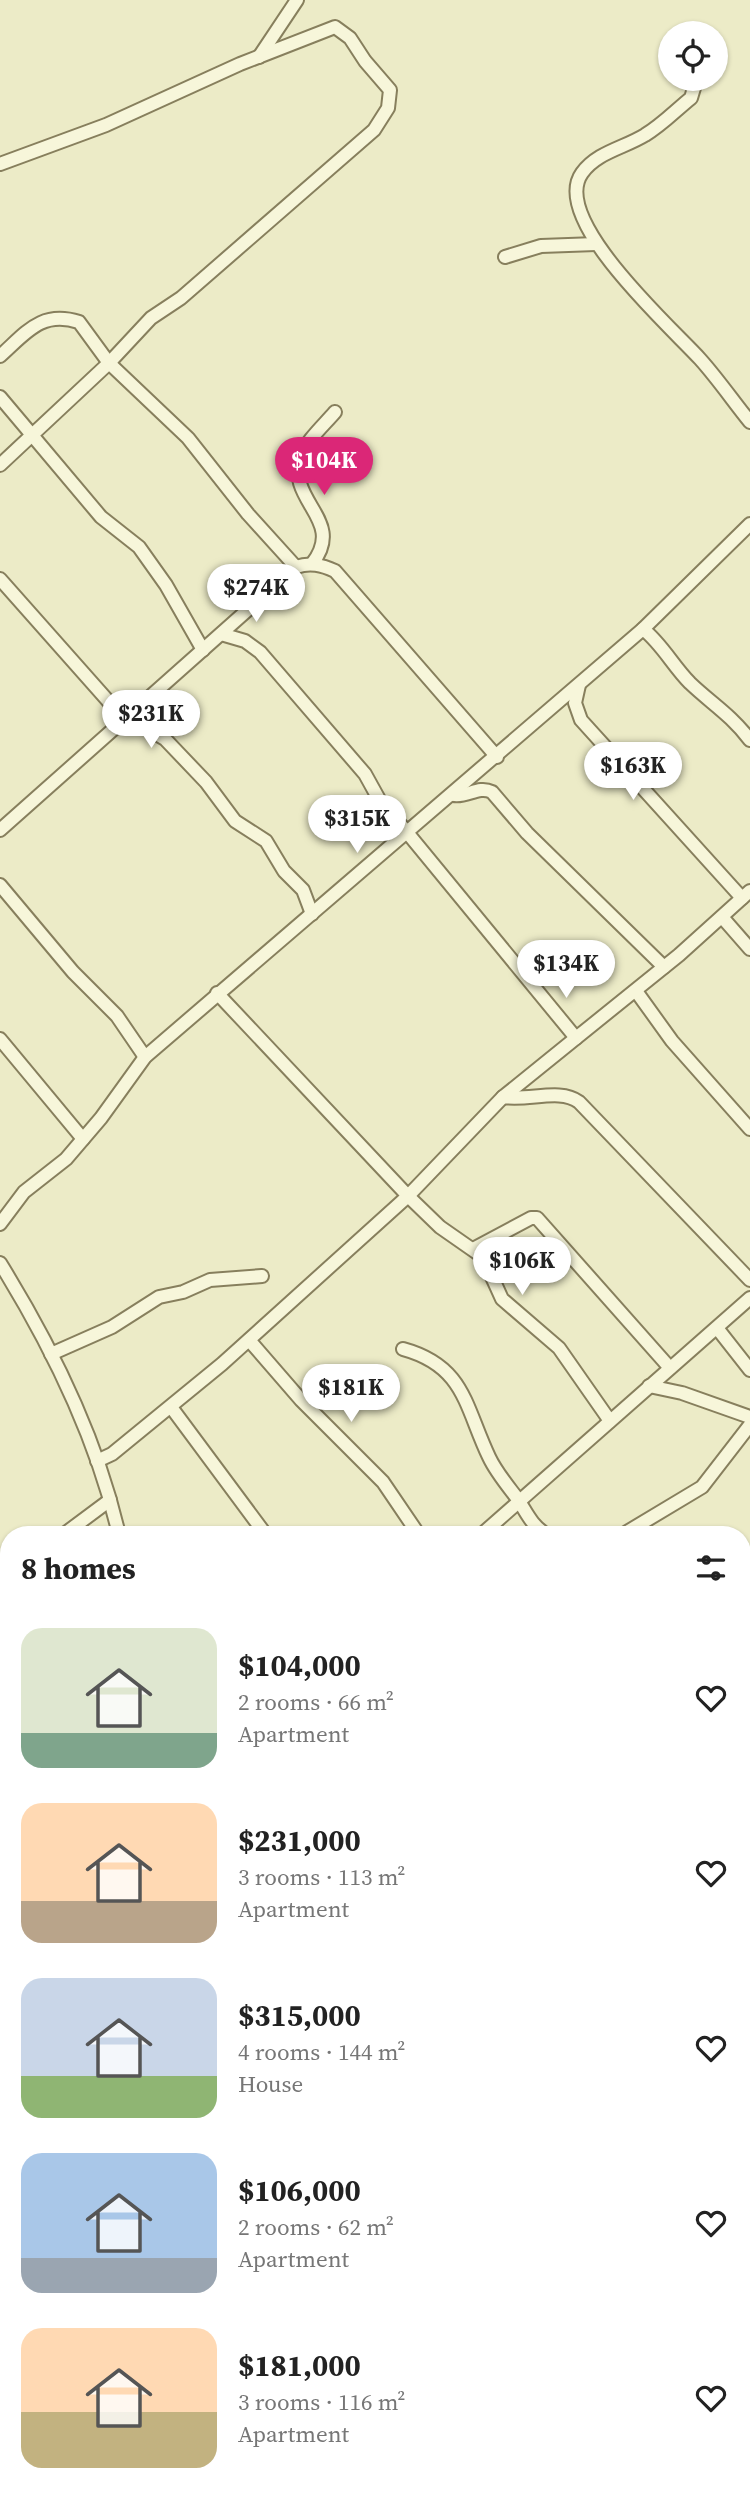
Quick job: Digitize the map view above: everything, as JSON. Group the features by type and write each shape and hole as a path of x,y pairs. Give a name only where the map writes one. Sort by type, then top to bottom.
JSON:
{"street":[{"path":"259,57 297,0"},
{"path":"0,164 106,125 319,32 340,28 350,37 365,61 388,84 388,108 374,130 181,298 151,318 109,363 0,464"},
{"path":"693,91 691,97 645,135 608,152 582,173 577,182 577,197 596,244 648,307 700,359 750,422"},
{"path":"505,257 541,246 596,244"},
{"path":"0,355 32,328 55,317 79,322 109,363 188,438 248,514 296,567"},
{"path":"0,397 30,436 44,447 101,517 139,547 166,585 203,650"},
{"path":"312,564 323,548 325,534 301,486 299,465 306,446 335,412"},
{"path":"0,1224 24,1192 66,1159 145,1057 216,993 407,835 643,629 750,524"},
{"path":"0,830 296,567 312,564 335,571 497,757"},
{"path":"0,579 65,656 126,718 165,739 206,782 235,821 265,841 284,871 303,890 312,914"},
{"path":"643,629 655,638 691,684 723,708 750,740"},
{"path":"221,634 250,644 260,652 365,774 381,805 576,1038"},
{"path":"97,1461 112,1454 171,1408 408,1196 503,1097 664,967 746,895 581,720 575,702 579,684"},
{"path":"453,795 464,795 477,790 492,792 527,833 664,967"},
{"path":"0,886 67,965 117,1016 145,1057"},
{"path":"722,917 750,949"},
{"path":"635,991 672,1041 750,1129"},
{"path":"216,993 408,1196 440,1227 473,1249 488,1263 509,1307 559,1348 610,1421"},
{"path":"0,1039 83,1139"},
{"path":"503,1097 521,1100 569,1094 750,1280"},
{"path":"473,1249 531,1218 537,1219 670,1368"},
{"path":"0,1263 51,1354 97,1461 118,1526"},
{"path":"51,1354 112,1327 159,1297 183,1292 210,1280 262,1276"},
{"path":"491,1526 750,1298"},
{"path":"717,1328 750,1370"},
{"path":"248,1340 301,1400 383,1482 413,1526"},
{"path":"403,1349 439,1365 454,1378 493,1465 535,1526"},
{"path":"649,1386 682,1393 750,1418"},
{"path":"171,1408 259,1526"},
{"path":"637,1526 702,1487 750,1425"},
{"path":"75,1526 110,1500"}]}
